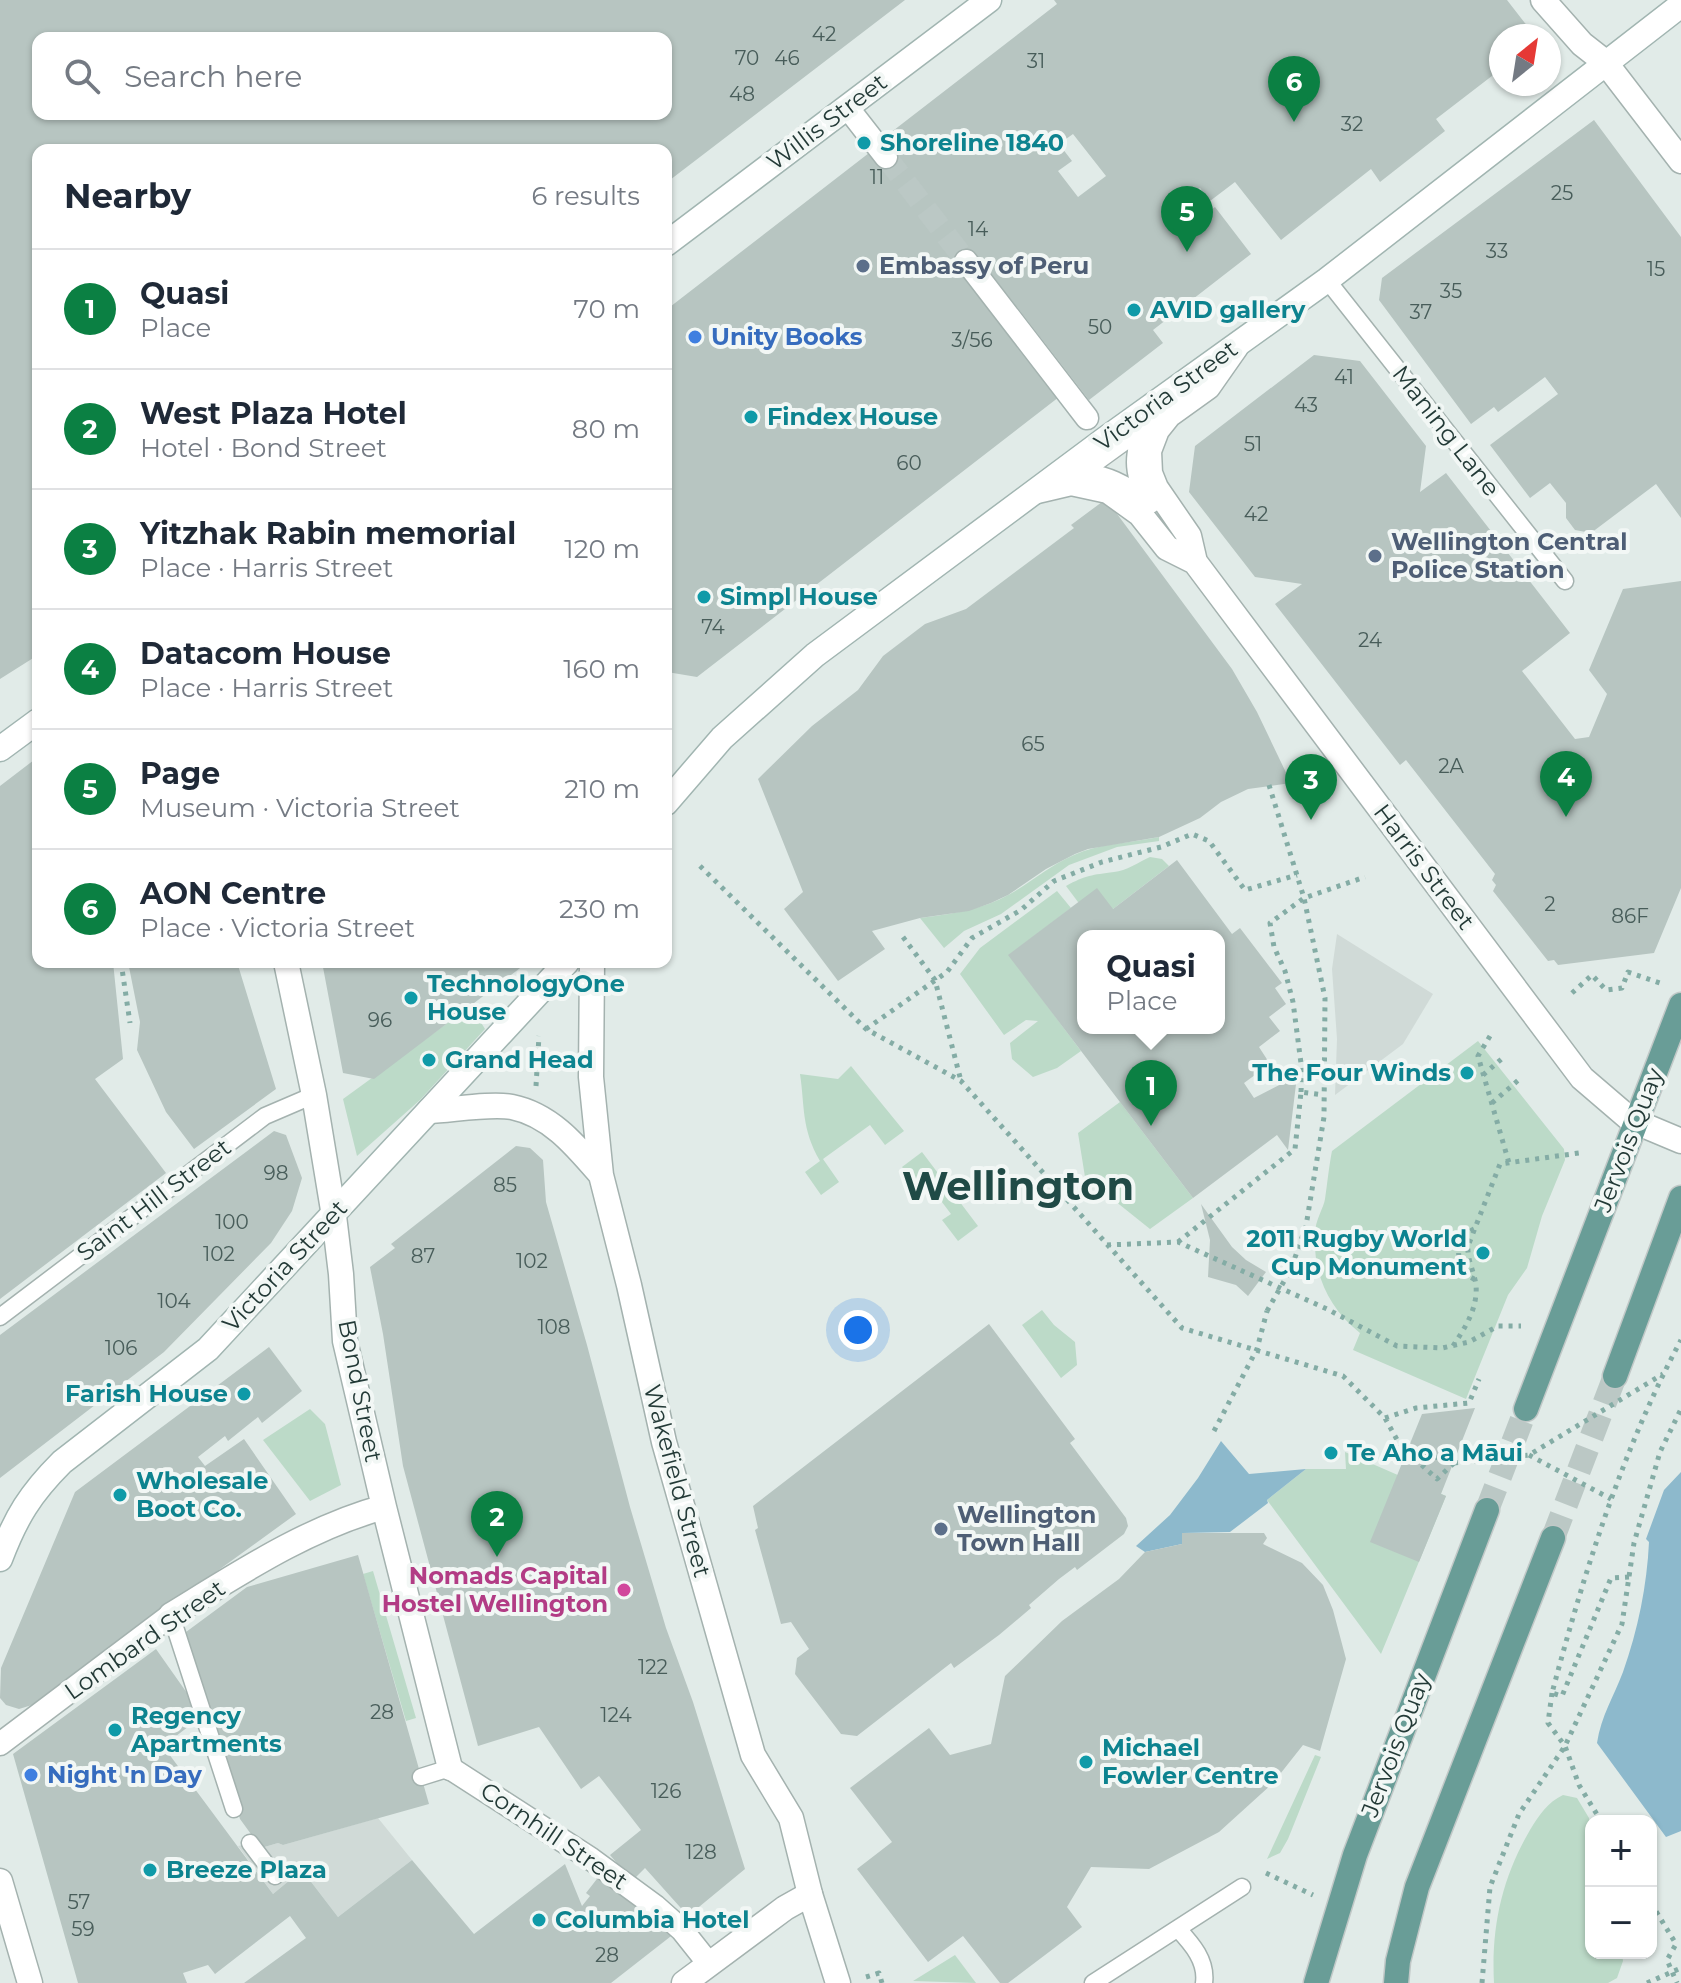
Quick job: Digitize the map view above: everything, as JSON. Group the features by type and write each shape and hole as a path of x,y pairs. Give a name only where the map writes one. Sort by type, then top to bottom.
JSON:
{"main road":[{"name":"Jervois Quay","path":"1526,1409 1681,1005"},
{"path":"1615,1376 1681,1198"},
{"name":"Jervois Quay","path":"1316,1983 1355,1855 1487,1510"},
{"path":"1396,1983 1398,1961 1417,1887 1553,1538"}],"street":[{"name":"Willis Street","path":"672,239 989,0"},
{"path":"1543,0 1582,44 1605,62 1681,161"},
{"name":"Victoria Street","path":"672,796 722,738 788,677 1327,280 1681,5"},
{"path":"847,107 886,157"},
{"path":"966,261 1087,418"},
{"name":"Harris Street","path":"1237,345 1208,387 1169,415 1157,430 1149,451 1150,473 1156,488 1189,536 1195,562 1582,1078 1635,1122 1681,1141"},
{"name":"Harris Street","path":"1037,491 1071,483 1108,491 1140,514 1167,548 1195,562"},
{"path":"0,749 32,725"},
{"name":"Bond Street","path":"287,968 314,1095 334,1216 345,1341 450,1768"},
{"name":"Victoria Street","path":"0,1559 28,1498 40,1483 62,1462 208,1349 562,968"},
{"name":"Wakefield Street","path":"592,968 591,1077 601,1175 664,1442 753,1755 791,1818 810,1894 838,1983"},
{"path":"429,1111 509,1107 534,1115 571,1141 601,1175"},
{"name":"Lombard Street","path":"0,1744 171,1615 248,1568 350,1516 384,1507"},
{"name":"Cornhill Street","path":"450,1768 591,1859 644,1898 677,1925 709,1964"},
{"path":"0,1881 30,1983"},
{"path":"684,1983 785,1908 810,1894"}],"lane":[{"name":"Maning Lane","path":"1327,280 1565,581"},
{"name":"Saint Hill Street","path":"0,1317 265,1116 314,1095"},
{"path":"171,1615 234,1809"},
{"path":"421,1777 450,1768"},
{"path":"250,1843 275,1876"},
{"path":"1093,1983 1242,1887"},
{"path":"1178,1929 1195,1946 1205,1975 1204,1983"}],"path":[{"path":"1214,1431 1257,1349 1267,1311 1291,1269 1306,1226 1324,1117 1325,998 1304,898 1269,785"},
{"path":"866,1029 947,972 972,938 1021,910 1054,881 1102,862 1161,847 1192,834 1209,841 1245,890 1297,875"},
{"path":"700,866 866,1029 961,1081 1182,1328 1343,1376 1385,1418 1400,1445 1437,1479 1454,1463"},
{"path":"1178,1242 1295,1149 1302,1071 1293,1002 1285,971 1274,947 1270,923 1304,898 1365,877"},
{"path":"903,937 935,980 961,1081"},
{"path":"122,968 130,1023"},
{"path":"1572,993 1592,975 1606,990 1622,988 1628,972 1656,982"},
{"path":"534,1115 542,991"},
{"path":"1490,1036 1478,1056 1509,1163"},
{"path":"1483,1075 1505,1056"},
{"path":"1492,1103 1522,1077"},
{"path":"1301,1092 1324,1095"},
{"path":"1452,1346 1472,1312 1476,1288 1468,1257 1474,1229 1500,1164 1579,1153"},
{"path":"1474,1229 1466,1233 1460,1242 1458,1256 1463,1273 1475,1279"},
{"path":"1107,1245 1178,1242 1334,1313 1386,1342 1419,1349 1469,1342 1498,1326 1521,1326"},
{"path":"1597,1815 1579,1785 1565,1746 1548,1723 1552,1693 1567,1635 1611,1499 1663,1374 1681,1340"},
{"path":"1400,1445 1454,1463 1529,1455 1663,1374"},
{"path":"1385,1418 1416,1408 1468,1406 1479,1379"},
{"path":"1482,1983 1490,1887 1519,1814 1565,1746 1622,1624 1634,1543 1660,1452 1681,1409"},
{"path":"1529,1455 1611,1499"},
{"path":"1552,1693 1562,1696 1611,1578 1629,1577"},
{"path":"1266,1873 1339,1908"},
{"path":"1657,1913 1676,1944 1667,1960 1677,1983"},
{"path":"1647,1983 1681,1968"}],"shaded area":[{"path":"1337,934 1433,994 1403,1044 1335,1095 1337,1039 1332,969"},
{"path":"378,1818 412,1860 338,1917 302,1870 273,1894 238,1846 257,1842 261,1848 278,1843 283,1845"}],"green space":[{"path":"1159,837 1159,841 1117,847 1069,865 1001,914 964,931 944,948 920,918 988,904 1084,851"},
{"path":"1150,857 1162,859 1169,866 1113,909 1078,902 1066,886 1089,876 1123,870"},
{"path":"1057,891 1071,908 1009,955 1081,1051 1057,1068 1033,1077 1012,1059 1010,1043 1038,1021 1026,1020 1004,1035 960,974 980,948"},
{"path":"471,1006 485,1029 420,1100 357,1156 343,1099"},
{"path":"1478,1041 1564,1149 1565,1160 1542,1216 1527,1268 1508,1295 1466,1399 1353,1350 1360,1333 1338,1311 1324,1287 1316,1261 1315,1233 1325,1199 1332,1151"},
{"path":"851,1066 904,1131 885,1145 870,1125 823,1159 839,1182 821,1195 805,1172 820,1161 807,1128 800,1074 838,1079"},
{"path":"1120,1102 1193,1198 1150,1229 1085,1177 1078,1133"},
{"path":"922,1152 978,1226 958,1241 942,1220 951,1214 926,1181 918,1187 902,1167"},
{"path":"1042,1310 1054,1325 1075,1342 1077,1365 1061,1378 1022,1325"},
{"path":"310,1409 325,1424 341,1485 310,1501 263,1440"},
{"path":"1345,1452 1446,1496 1381,1654 1267,1500 1306,1469 1346,1469"},
{"path":"373,1571 416,1718 406,1721 363,1574"},
{"path":"1315,1755 1321,1757 1288,1839 1280,1853 1267,1859"},
{"path":"1563,1795 1577,1798 1587,1815 1585,1959 1623,1961 1617,1978 1608,1983 1494,1983 1494,1942 1500,1904 1512,1866 1537,1819"},
{"path":"955,1955 976,1983 913,1981"}],"water":[{"path":"1221,1441 1249,1474 1306,1469 1230,1532 1183,1533 1182,1544 1145,1552 1136,1546 1170,1515"},
{"path":"1681,1472 1681,1831 1666,1837 1657,1825 1657,1815 1650,1815 1597,1743 1637,1624 1648,1558 1649,1542 1646,1539 1664,1490"}],"building":[{"path":"0,0 905,0 672,178 672,144 32,144 32,659 0,679"},
{"path":"1054,0 1507,0 1526,24 1489,24 1489,78 1436,119 1445,131 1380,182 1371,169 1281,240 1235,182 1210,201 1200,188 1175,207 1190,225 1215,207 1251,254 1153,330 1163,343 1089,400 975,253 958,268 1059,397 697,677 672,673 672,305 869,153 877,163 895,151 885,137 1057,4","holes":["1073,134 1106,176 1078,197 1058,171 1072,161 1059,144"]},
{"path":"1594,120 1681,237 1681,518 1656,484 1591,533 1575,530 1566,518 1566,503 1550,483 1530,498 1490,445 1558,394 1545,377 1498,412 1494,407 1471,424 1379,300 1382,278"},
{"path":"1314,355 1360,361 1426,446 1420,492 1446,473 1570,633 1522,671 1575,739 1589,737 1607,694 1589,670 1623,589 1681,581 1681,888 1654,953 1558,965 1554,960 1548,961 1493,891 1495,874 1406,760 1400,765 1275,604 1302,584 1255,577 1189,492 1195,446"},
{"path":"1106,499 1232,669 1257,712 1291,783 1248,789 1221,802 1200,818 1159,837 1075,854 1008,895 969,911 920,918 872,931 885,949 838,981 784,909 803,892 758,779 812,726 858,690 883,656 925,624 966,609 1074,528 1071,525"},
{"path":"32,762 32,968 114,968 123,1059 95,1079 166,1173 0,1299 0,786"},
{"path":"1177,860 1232,934 1240,928 1282,983 1275,988 1286,1004 1269,1017 1280,1031 1259,1047 1270,1064 1244,1083 1254,1098 1297,1076 1288,1150 1277,1135 1193,1198 1008,955 1097,888 1113,909"},
{"path":"129,968 239,968 276,1089 194,1149 166,1112 137,1050 140,1022"},
{"path":"323,968 520,968 374,1079 343,1073"},
{"path":"274,1131 286,1135 302,1178 292,1211 271,1243 164,1352 0,1478 0,1335"},
{"path":"516,1146 530,1148 543,1160 546,1202 630,1507 745,1869 688,1916 645,1868 632,1881 610,1855 641,1830 599,1776 581,1789 539,1727 478,1746 403,1466 370,1267 395,1248 391,1244"},
{"path":"1201,1204 1232,1247 1266,1272 1248,1296 1236,1285 1208,1277 1210,1240"},
{"name":"Wellington Town Hall","path":"989,1324 1075,1439 1070,1443 1126,1518 1128,1526 1124,1534 1077,1570 1075,1567 1059,1579 1029,1605 1031,1608 954,1668 951,1663 857,1736 841,1734 795,1674 797,1658 809,1649 791,1622 781,1624 755,1530 758,1528 753,1506"},
{"path":"269,1347 302,1391 262,1423 258,1417 228,1441 225,1436 198,1457 205,1466 244,1439 296,1514 32,1705 19,1709 6,1705 0,1698 1,1668 75,1492"},
{"path":"1475,1408 1441,1494 1446,1496 1419,1562 1370,1542 1422,1414"},
{"name":"Michael Fowler Centre","path":"1182,1533 1264,1533 1267,1538 1263,1544 1302,1563 1323,1585 1346,1659 1320,1751 1303,1745 1273,1783 1219,1832 1149,1869 1091,1867 1067,1907 1082,1927 1008,1983 1000,1983 963,1936 928,1962 857,1869 892,1842 850,1788 929,1728 950,1755 991,1744 1005,1676 1062,1621 1119,1579 1145,1552 1182,1544"},
{"path":"358,1555 429,1804 283,1845 278,1843 261,1848 240,1819 186,1632 247,1587"},
{"path":"156,1649 187,1693 197,1720 163,1746 273,1894 302,1870 338,1917 412,1860 474,1934 565,1864 582,1906 590,1896 586,1893 600,1875 675,1933 611,1983 244,1983 306,1938 290,1916 215,1974 208,1965 183,1973 187,1983 78,1983 13,1754"}],"tunnel":[{"path":"886,157 966,261"},
{"path":"1553,1538 1615,1376"},
{"path":"1487,1510 1526,1409"}],"place":[{"name":"AON Centre","path":"1294,122"},
{"name":"Shoreline 1840","path":"864,143"},
{"name":"Page","path":"1187,252"},
{"name":"Embassy of Peru","path":"863,266"},
{"name":"AVID gallery","path":"1134,310"},
{"name":"Unity Books","path":"695,337"},
{"name":"Findex House","path":"751,417"},
{"name":"Wellington Central Police Station","path":"1375,556"},
{"name":"Simpl House","path":"704,597"},
{"name":"Datacom House","path":"1566,817"},
{"name":"Yitzhak Rabin memorial","path":"1311,820"},
{"name":"TechnologyOne House","path":"411,998"},
{"name":"Grand Head","path":"429,1060"},
{"name":"The Four Winds","path":"1467,1073"},
{"name":"Quasi","path":"1151,1126"},
{"name":"2011 Rugby World Cup Monument","path":"1483,1253"},
{"name":"Farish House","path":"244,1394"},
{"name":"Te Aho a Māui","path":"1331,1453"},
{"name":"Wholesale Boot Co.","path":"120,1495"},
{"name":"Wellington Town Hall","path":"941,1529"},
{"name":"West Plaza Hotel","path":"497,1557"},
{"name":"Nomads Capital Hostel Wellington","path":"624,1590"},
{"name":"Regency Apartments","path":"115,1730"},
{"name":"Michael Fowler Centre","path":"1086,1762"},
{"name":"Night 'n Day","path":"31,1775"},
{"name":"Breeze Plaza","path":"150,1870"},
{"name":"Columbia Hotel","path":"539,1920"}],"district":[{"name":"Wellington","path":"1018,1186"}]}
